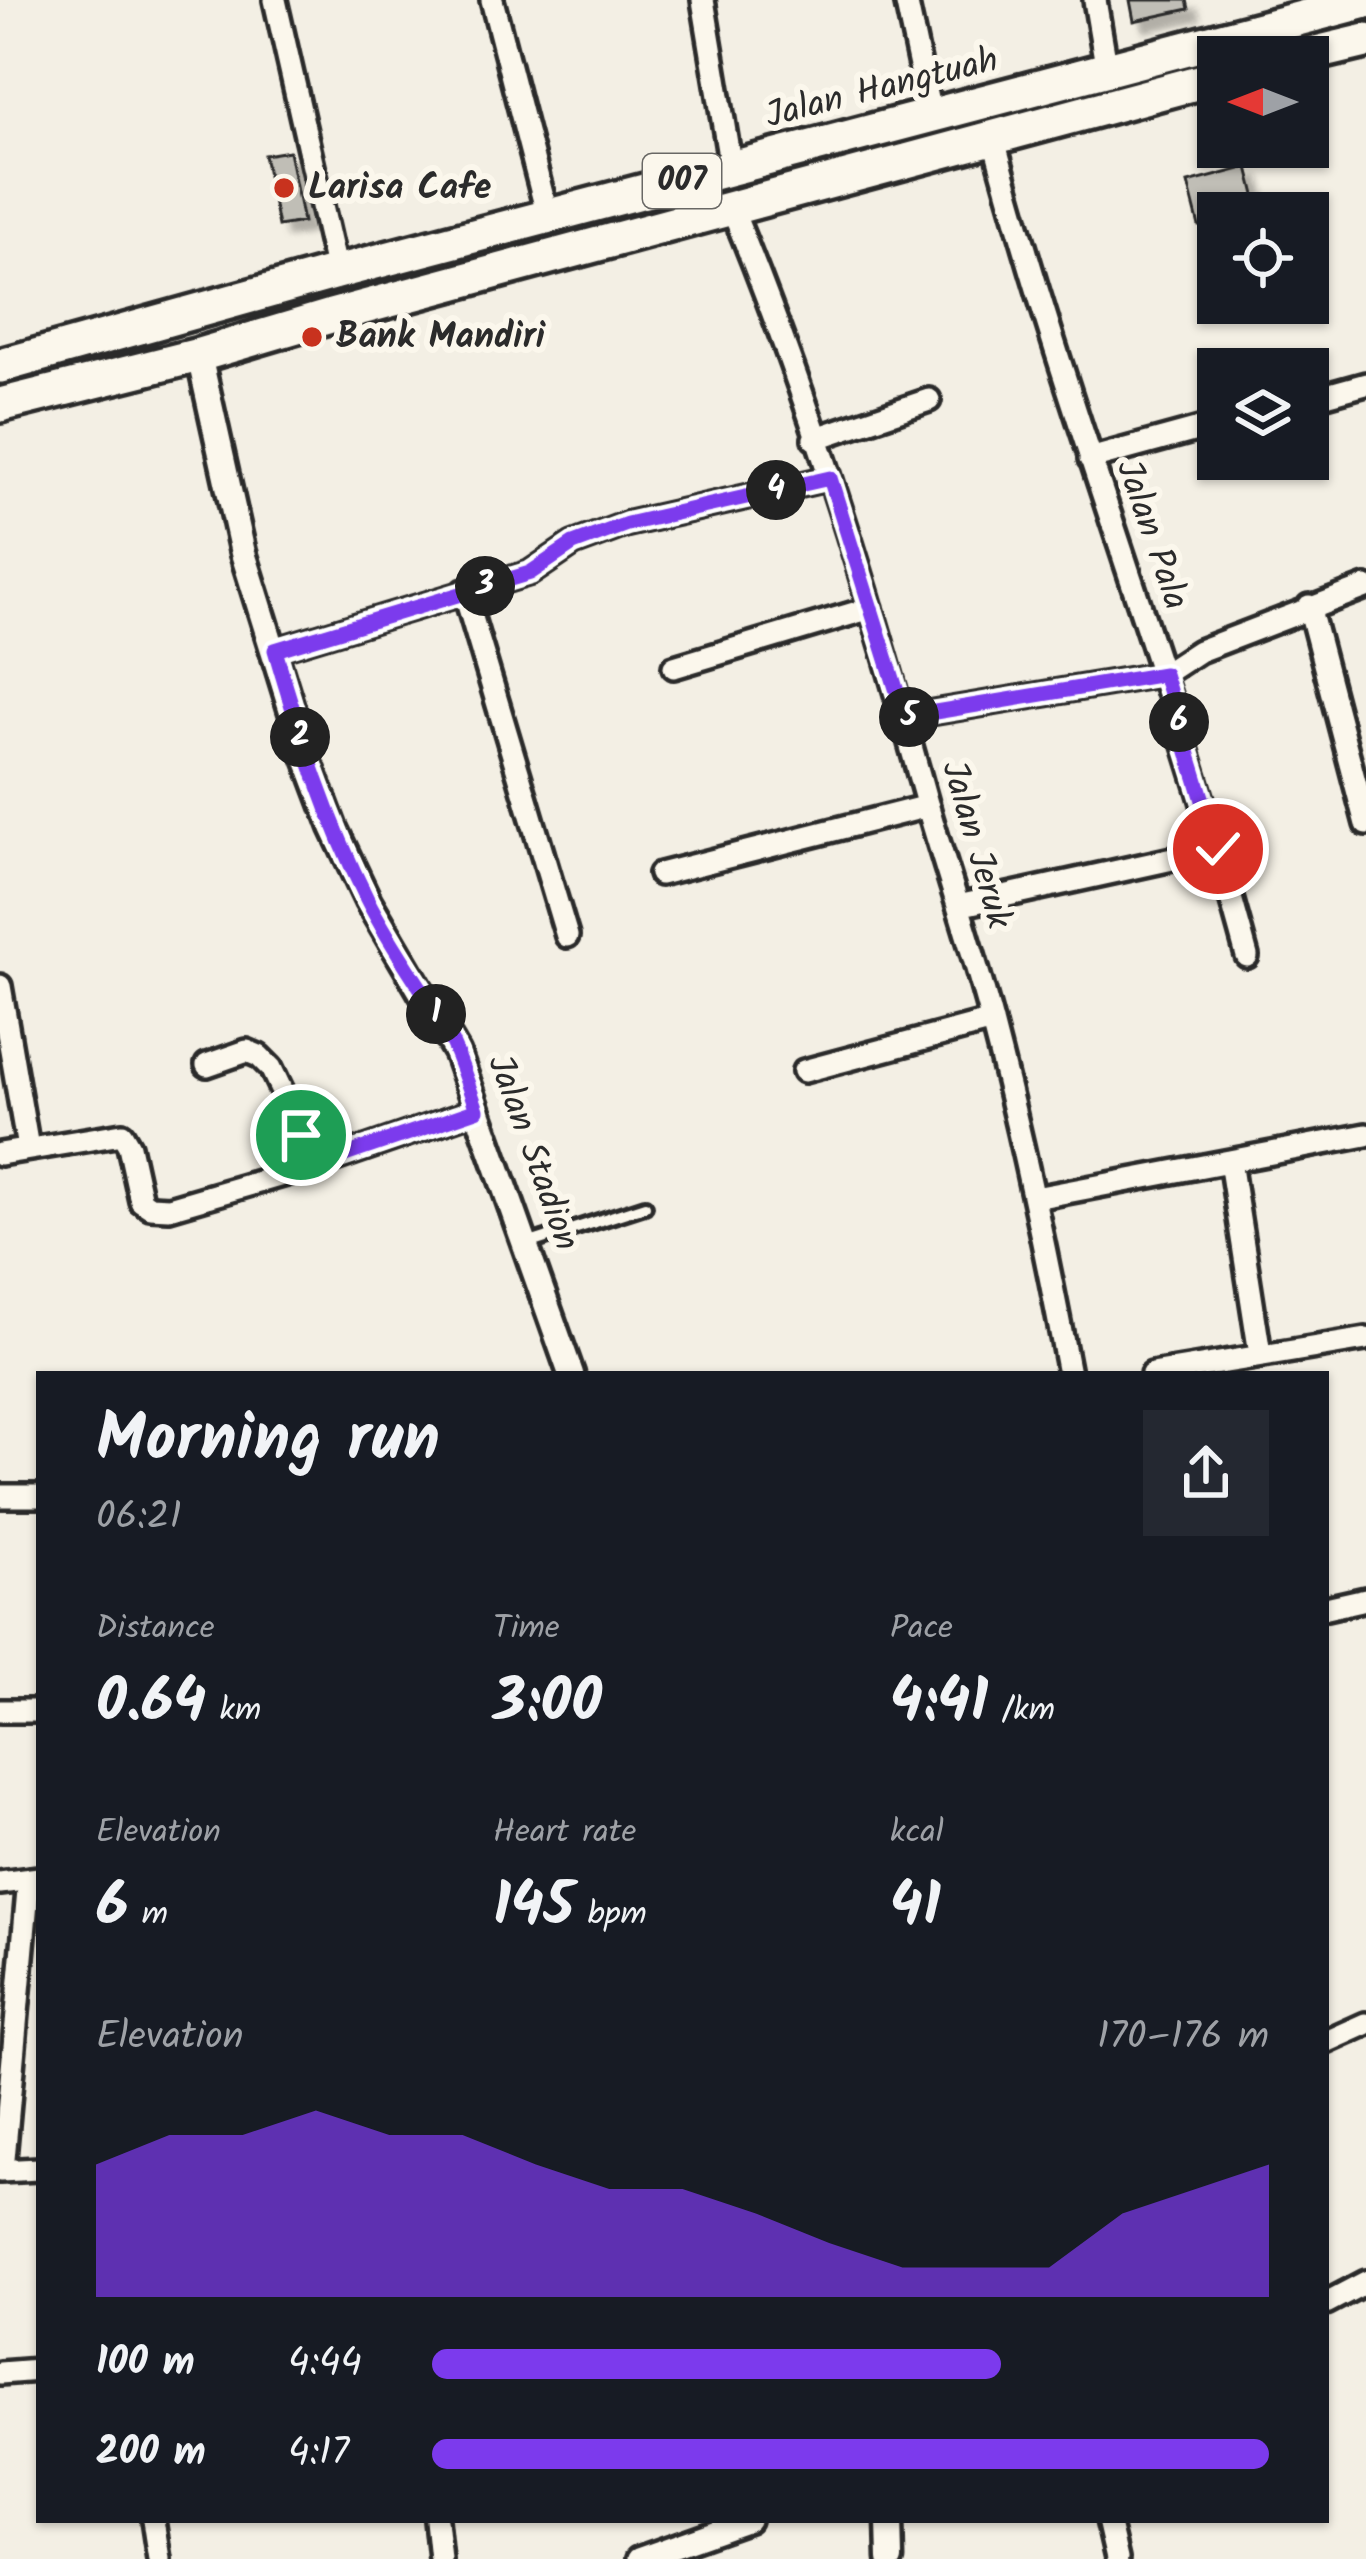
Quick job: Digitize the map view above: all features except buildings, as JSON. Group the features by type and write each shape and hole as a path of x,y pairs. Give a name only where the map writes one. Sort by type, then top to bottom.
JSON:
{"highway":[{"name":"Jalan Hangtuah","path":"0,367 338,272 1366,1"},
{"path":"1329,49 1366,40"},
{"name":"Jalan Hangtuah","path":"0,405 1197,83"}],"street":[{"path":"275,0 338,272"},
{"path":"492,0 548,217"},
{"path":"703,0 731,168"},
{"path":"906,0 932,118"},
{"path":"1095,0 1107,70"},
{"name":"Jalan Pala","path":"993,136 1033,286 1164,674 1247,956"},
{"name":"Jalan Jeruk","path":"732,209 770,302 830,478 905,717 992,1021 1036,1198 1068,1371"},
{"name":"Jalan Stadion","path":"199,355 242,553 304,750 333,827 406,970 457,1053 570,1371"},
{"path":"1329,394 1366,384"},
{"path":"814,439 928,400"},
{"path":"1090,459 1197,430"},
{"path":"275,650 530,573 573,544 627,524 830,478"},
{"path":"905,717 1164,674 1198,651 1366,587"},
{"path":"464,592 567,936"},
{"path":"1309,606 1366,824"},
{"path":"674,667 872,608"},
{"path":"660,874 928,806"},
{"path":"958,906 1218,849"},
{"path":"0,986 28,1148"},
{"path":"804,1071 992,1021"},
{"path":"207,1065 247,1052 266,1061 316,1165"},
{"path":"0,1154 122,1135 129,1145 141,1201 160,1209 316,1165 477,1110"},
{"path":"1036,1198 1366,1135"},
{"path":"1230,1161 1260,1354"},
{"path":"1168,1371 1366,1340"},
{"path":"0,1496 36,1496"},
{"path":"1329,1607 1366,1599"},
{"path":"0,1711 36,1711"},
{"path":"0,1883 34,1879 2,2170 36,2169"},
{"path":"1329,2041 1366,2024"},
{"path":"1329,2300 1366,2282"},
{"path":"0,2373 36,2370"},
{"path":"153,2523 159,2559"},
{"path":"436,2523 440,2559"},
{"path":"638,2559 740,2523"},
{"path":"889,2523 890,2559"},
{"path":"1109,2523 1117,2559"}],"lane":[{"path":"527,1244 645,1206"}],"place":[{"name":"Larisa Cafe","path":"284,188"},
{"name":"Bank Mandiri","path":"312,337"}],"route":[{"path":"301,1135 316,1165 477,1110 457,1053 368,901 333,827 275,650 530,573 573,544 627,524 830,478 905,717 1164,674 1218,849"}]}
